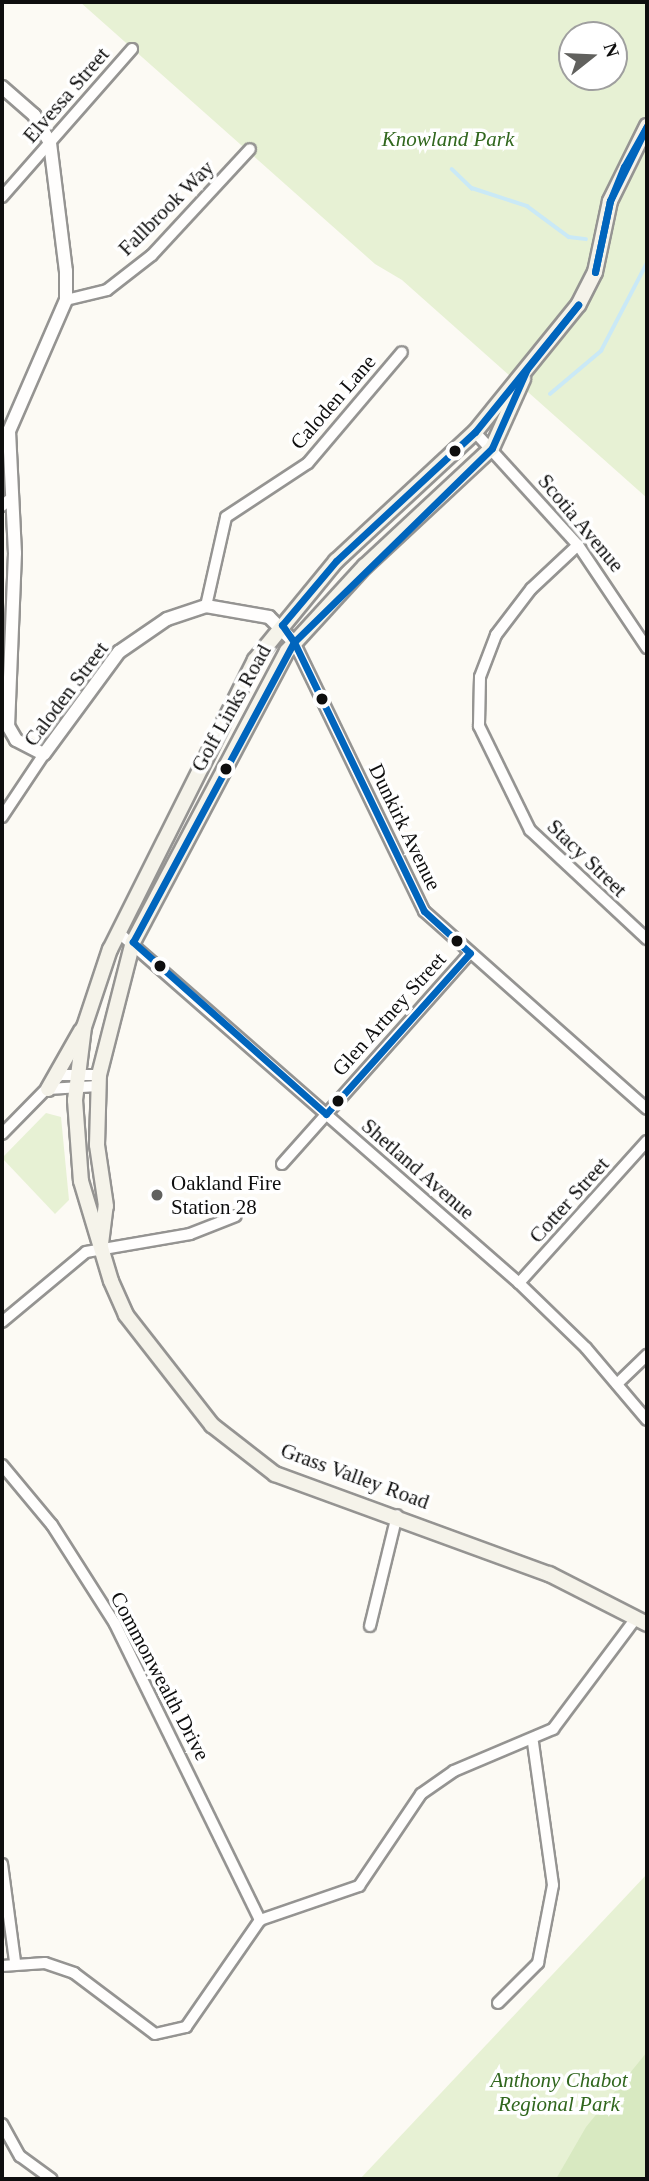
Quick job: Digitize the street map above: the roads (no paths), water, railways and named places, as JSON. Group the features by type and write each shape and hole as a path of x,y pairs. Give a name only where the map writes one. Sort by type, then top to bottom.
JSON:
{"main road":[{"name":"Golf Links Road","path":"77,1078 84,1027 118,932 186,788 255,660 336,561 474,432 578,305 595,272 610,201 647,126"},
{"name":"Golf Links Road","path":"98,1081 133,942 249,713 294,642 492,448 527,369"},
{"path":"48,1089 84,1027"},
{"name":"Grass Valley Road","path":"77,1078 80,1181 126,1315 212,1425 275,1474 397,1515 549,1574 641,1621"},
{"name":"Grass Valley Road","path":"98,1081 106,1206 101,1245"}],"street":[{"name":"Elvessa Street","path":"2,197 132,49"},
{"path":"2,87 34,114 50,143 66,300 16,404 7,464 5,503 15,554 8,726 16,740 44,754"},
{"name":"Fallbrook Way","path":"66,300 107,290 152,255 250,149"},
{"name":"Caloden Lane","path":"206,606 226,517 308,463 402,352"},
{"name":"Scotia Avenue","path":"474,432 492,448 578,545 647,648"},
{"name":"Stacy Street","path":"578,545 531,589 496,635 480,677 479,726 530,830 647,939"},
{"name":"Caloden Street","path":"2,817 44,754 119,652 167,619 206,606 244,610 282,625"},
{"path":"282,625 294,642"},
{"name":"Dunkirk Avenue","path":"294,642 424,911 647,1109"},
{"name":"Shetland Avenue","path":"118,932 133,942 519,1283 617,1384 647,1420"},
{"name":"Glen Artney Street","path":"282,1164 470,953"},
{"path":"2,1134 60,1075 98,1081"},
{"name":"Cotter Street","path":"519,1283 647,1142"},
{"path":"2,1322 68,1262 101,1245 190,1234 236,1216"},
{"path":"617,1384 647,1354"},
{"name":"Commonwealth Drive","path":"2,1465 52,1525 115,1624 260,1920"},
{"path":"370,1626 397,1515"},
{"path":"2,1966 15,1961 74,1973 139,2026 172,2034 196,2017 228,1958 260,1920 359,1886 421,1794 454,1772 533,1742 569,1712 641,1621"},
{"path":"499,2003 538,1963 553,1885 533,1742"},
{"path":"2,1864 15,1961"},
{"path":"2,2124 20,2156 52,2179"}],"waterway":[{"path":"452,169 472,188 527,206 569,237 586,239"},
{"path":"550,394 601,351 647,263"}],"place":[{"name":"Oakland Fire Station 28","path":"157,1195"}],"park label":[{"name":"Knowland Park","path":"448,139"},
{"name":"Anthony Chabot Regional Park","path":"559,2092"}]}
